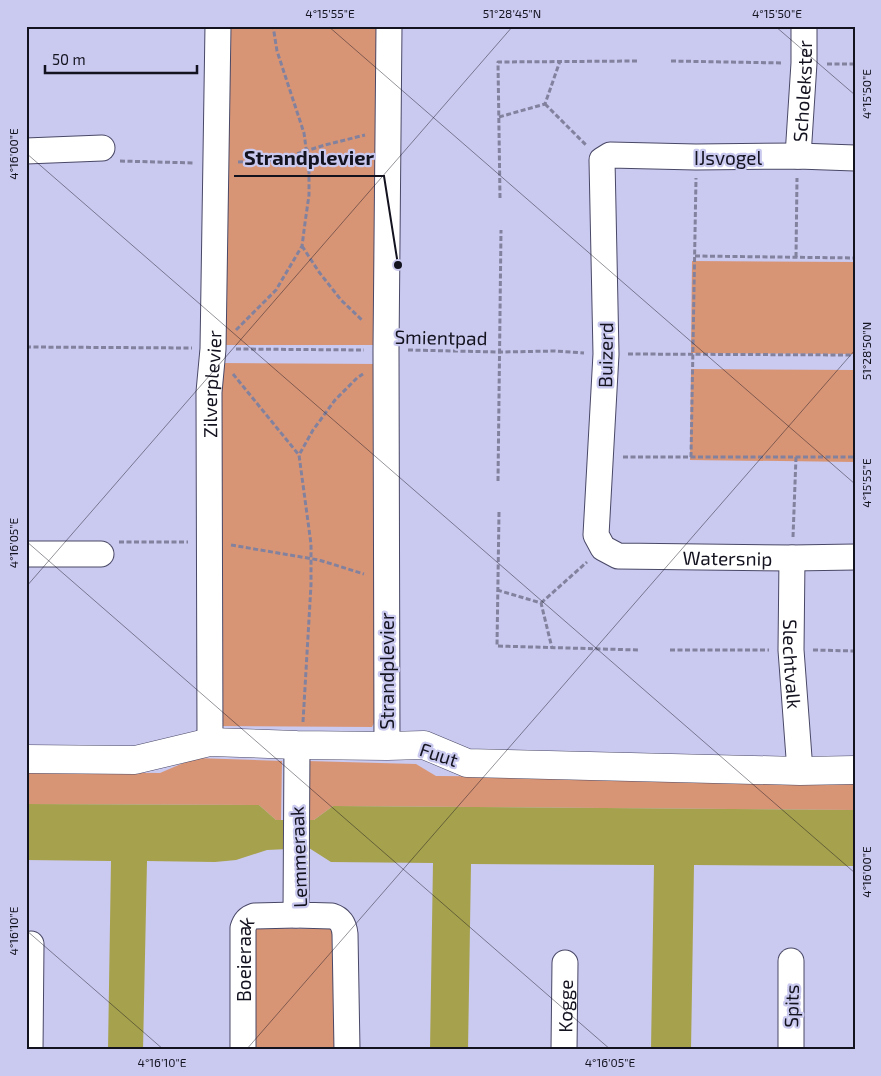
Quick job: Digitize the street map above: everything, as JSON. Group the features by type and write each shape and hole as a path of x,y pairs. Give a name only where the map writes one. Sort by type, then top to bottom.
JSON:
{"street":[{"name":"Zilverplevier","path":"210,742 209,392 213,348 218,26"},
{"name":"Strandplevier","path":"387,746 386,350 389,26"},
{"name":"Scholekster","path":"798,156 804,63 804,26"},
{"path":"26,150 102,148"},
{"name":"IJsvogel","path":"602,160 610,155 855,158"},
{"name":"Buizerd","path":"602,160 606,354 596,535 602,548"},
{"name":"Watersnip","path":"602,548 618,556 855,557"},
{"path":"26,554 101,554"},
{"name":"Slechtvalk","path":"792,558 791,650 800,770"},
{"name":"Fuut","path":"26,758 134,760 210,742 297,745 424,745 467,763 855,770"},
{"name":"Lemmeraak","path":"297,745 296,915 332,916 336,917 343,924 345,934 347,1050"},
{"name":"Boeieraak","path":"243,1050 244,924 254,916 296,915"},
{"path":"30,1050 31,944"},
{"name":"Spits","path":"790,1050 791,961"},
{"name":"Kogge","path":"564,1050 565,963"}],"path":[{"path":"273,26 277,51 304,133 310,170 302,246 276,290 238,329 213,348 299,455 311,544 311,585 302,732 297,745"},
{"path":"500,198 498,62 637,61"},
{"path":"671,61 855,64"},
{"path":"545,104 560,62"},
{"path":"499,117 545,104"},
{"path":"545,104 602,160"},
{"path":"102,148 104,161 216,164 268,161 354,137 388,132"},
{"path":"796,257 798,156"},
{"path":"691,458 696,157"},
{"path":"498,480 501,230"},
{"path":"302,246 341,300 364,322"},
{"path":"695,256 855,258"},
{"name":"Smientpad","path":"26,347 855,355"},
{"path":"299,455 313,430 336,400 357,378 374,368 386,350"},
{"path":"601,457 855,457"},
{"path":"792,558 796,457"},
{"path":"499,512 497,646 638,650"},
{"path":"101,554 101,542 210,542 310,558 386,580"},
{"path":"541,603 602,548"},
{"path":"498,590 541,603"},
{"path":"541,603 552,648"},
{"path":"670,650 855,650"}],"shaded area":[{"path":"224,26 381,26 380,345 221,345"},
{"path":"692,261 855,262 855,354 691,353"},
{"path":"221,363 379,364 376,719 372,727 219,726"},
{"path":"691,369 855,370 855,462 690,460"},
{"path":"195,758 282,761 281,820 276,820 259,805 26,804 26,772 160,773"},
{"path":"307,761 416,764 436,776 855,779 855,810 333,806 314,820 306,820"},
{"path":"26,804 259,805 276,820 314,820 333,806 855,810 855,866 694,865 691,1050 651,1050 654,865 471,864 468,1050 430,1050 433,863 331,862 309,848 267,850 236,860 215,862 147,861 143,1050 108,1050 111,861 26,860"},
{"path":"254,928 338,929 337,1050 253,1050"}],"place":[{"name":"Strandplevier","path":"398,265"}]}
